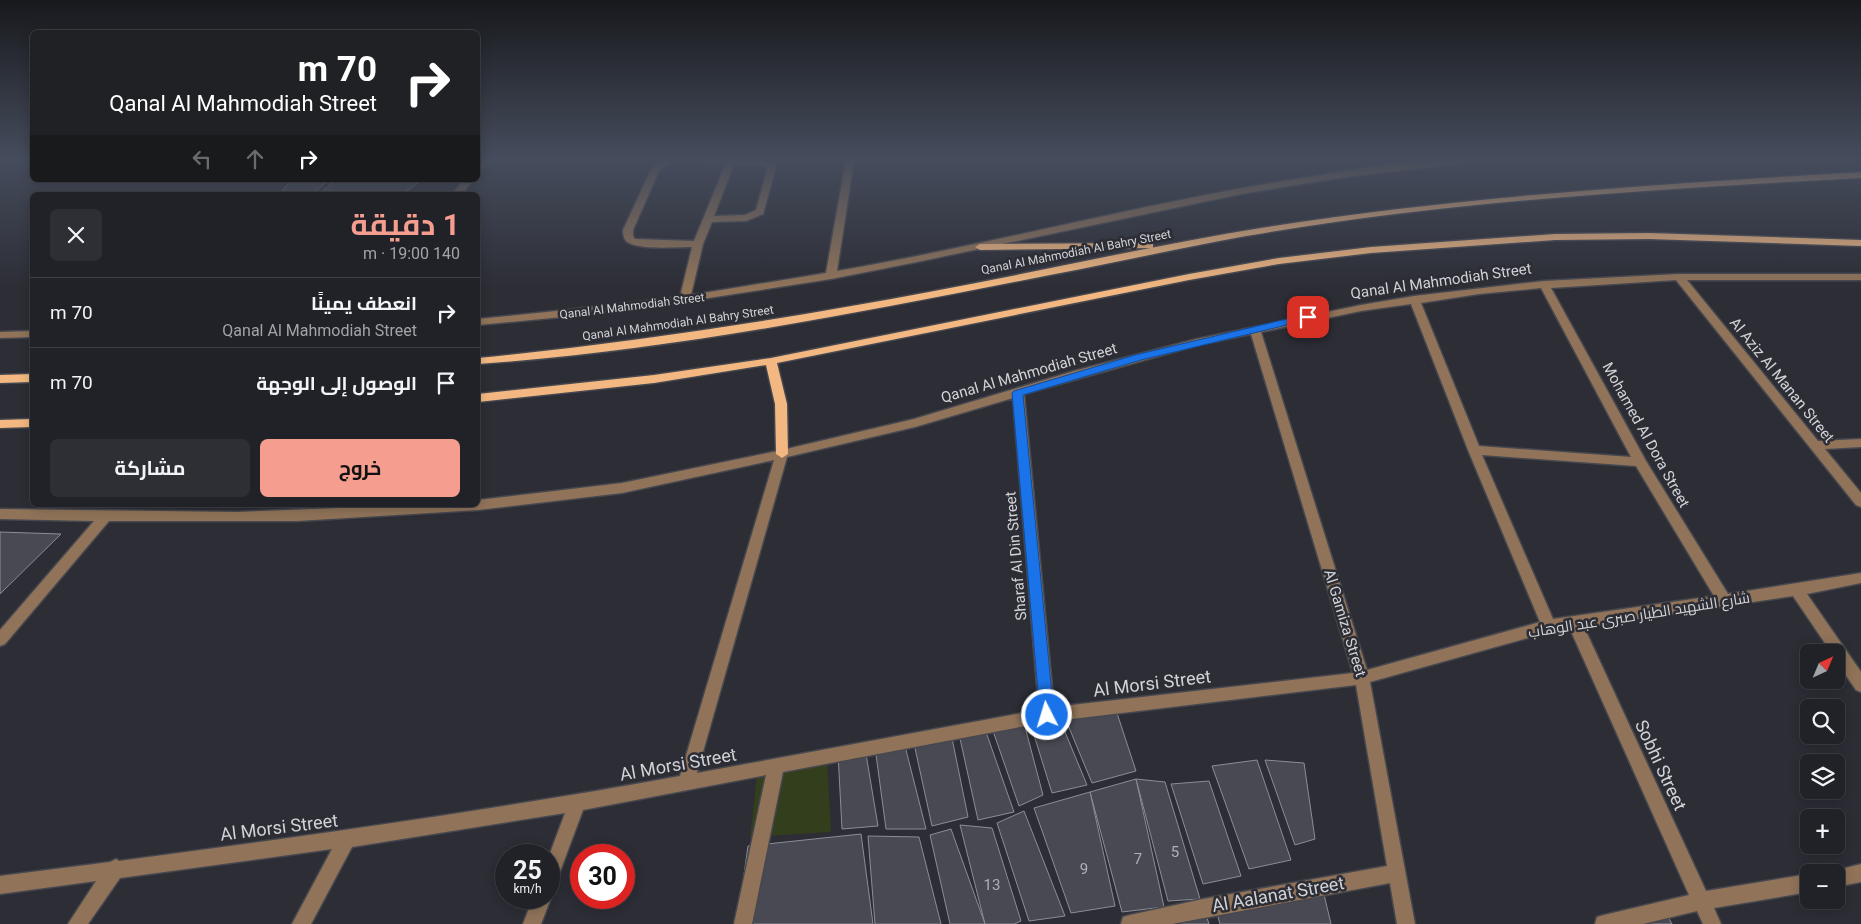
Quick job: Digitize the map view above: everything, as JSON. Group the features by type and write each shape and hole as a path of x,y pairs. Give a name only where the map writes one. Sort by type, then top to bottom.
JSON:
{"main road":[{"name":"Qanal Al Mahmodiah Al Bahry Street","path":"480,361 604,348 792,321 1177,246 1351,217 1468,203"},
{"path":"480,398 654,379 771,361 1188,276 1279,261 1372,250 1555,237 1649,236 1861,243"},
{"path":"980,247 1177,246"},
{"path":"771,361 781,404 782,454"},
{"path":"0,380 30,378"},
{"path":"0,424 30,423"}],"street":[{"path":"640,203 628,230 628,236 632,241 640,244 698,244"},
{"path":"684,300 698,244 714,203"},
{"path":"707,219 746,218 760,212 763,203"},
{"path":"832,276 843,203"},
{"name":"Qanal Al Mahmodiah Street","path":"480,322 605,310 684,300 832,276 1187,203"},
{"name":"Qanal Al Mahmodiah Street","path":"480,505 622,488 782,454 915,423 1138,357 1255,329 1414,299 1544,284 1679,277 1861,277"},
{"name":"Al Aziz Al Manan Street","path":"1679,277 1861,502"},
{"name":"Mohamed Al Dora Street","path":"1544,284 1640,462 1724,600"},
{"path":"1414,299 1474,450 1550,626"},
{"name":"Al Gamiza Street","path":"1255,329 1362,678 1406,924"},
{"path":"0,335 30,334"},
{"name":"Sharaf Al Din Street","path":"1018,393 1047,715"},
{"path":"1814,445 1861,444"},
{"path":"1474,450 1640,462"},
{"path":"686,784 782,454"},
{"name":"Qanal Al Mahmodiah Street","path":"0,514 105,517 349,514 448,507"},
{"path":"0,640 105,517"},
{"name":"شارع الشهيد الطيار صبرى عبد الوهاب","path":"1362,678 1550,626 1797,590 1861,578"},
{"path":"1797,590 1861,684"},
{"name":"Sobhi Street","path":"1574,622 1712,924"},
{"name":"Al Morsi Street","path":"0,885 347,838 577,803 1047,715 1362,678"},
{"path":"743,924 776,767"},
{"path":"560,849 577,803"},
{"path":"300,924 347,838"},
{"path":"77,924 116,868"},
{"name":"Al Aalanat Street","path":"1130,924 1203,908 1398,873"},
{"path":"1845,876 1861,873"},
{"path":"1604,924 1702,901 1800,884"},
{"path":"532,924 538,909"}],"green space":[{"path":"827,756 831,832 750,837 758,767"}],"building":[{"path":"0,532 61,534 0,594"},
{"path":"1114,704 1136,771 1092,783 1063,713"},
{"path":"1058,715 1087,785 1052,793 1029,719"},
{"path":"1024,723 1043,795 1019,806 992,728"},
{"path":"986,732 1014,812 978,820 959,734"},
{"path":"952,738 968,817 932,826 913,739"},
{"path":"905,746 926,829 886,829 875,747"},
{"path":"865,748 878,826 842,829 838,753"},
{"path":"1257,760 1291,860 1249,869 1212,766"},
{"path":"1265,760 1304,763 1315,839 1295,845"},
{"path":"1136,779 1164,907 1122,912 1090,792"},
{"path":"1136,779 1165,782 1200,899 1168,901"},
{"path":"1209,781 1241,876 1203,884 1171,784"},
{"path":"1090,792 1115,906 1071,913 1034,808"},
{"path":"1024,811 1065,916 1029,921 997,823"},
{"path":"960,825 992,828 1021,921 1014,924 985,924"},
{"path":"951,829 985,924 950,924 930,835"},
{"path":"861,834 873,924 737,924 748,846"},
{"path":"868,836 919,837 941,924 875,924"},
{"path":"1323,890 1331,924 1220,924 1216,910"},
{"path":"1205,912 1209,924 1153,924"},
{"path":"1667,915 1672,924 1635,924"}],"route":[{"path":"1047,715 1018,393 1138,357 1308,317"}]}
